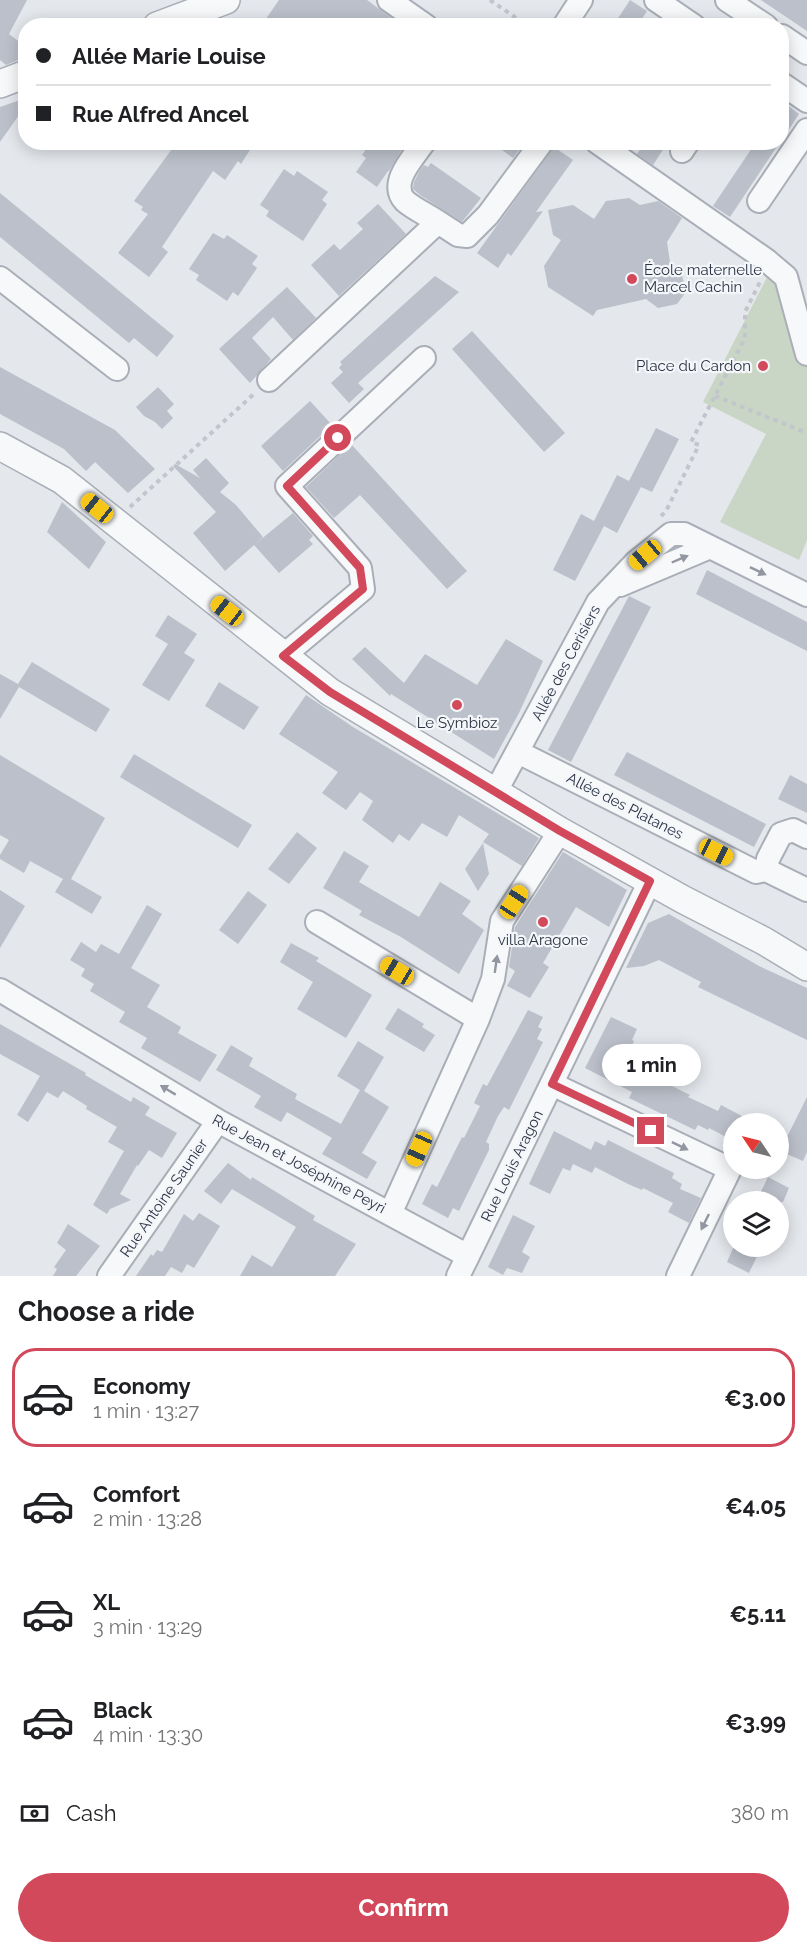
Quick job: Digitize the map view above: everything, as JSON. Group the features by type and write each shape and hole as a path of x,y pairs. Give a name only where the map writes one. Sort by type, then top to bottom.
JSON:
{"street":[{"path":"178,18 226,0"},
{"path":"389,0 415,18"},
{"path":"569,18 581,0"},
{"path":"727,0 754,18"},
{"path":"660,11 676,18"},
{"path":"789,41 807,53"},
{"path":"789,89 807,101"},
{"path":"759,201 807,130"},
{"path":"419,150 401,176 399,189 404,200 458,235 467,236 488,215 536,150"},
{"path":"608,150 766,260 786,277 807,354"},
{"path":"269,380 438,222"},
{"path":"2,284 117,369"},
{"path":"283,656 363,589 360,568 287,486 424,358"},
{"path":"0,446 62,480 330,692 560,831 764,941 807,967"},
{"name":"Allée des Cerisiers","path":"496,791 598,602 636,562 671,534 685,530 710,547 807,594"},
{"path":"611,589 710,547"},
{"name":"Allée des Platanes","path":"518,752 756,872 765,870 807,890"},
{"path":"765,870 781,834 793,830 807,837"},
{"name":"Rue Jean et Joséphine Peyri","path":"0,990 218,1120 390,1214 478,1019 493,979 502,921 560,831"},
{"name":"Rue Louis Aragon","path":"463,1266 650,881"},
{"path":"317,922 478,1019"},
{"path":"764,941 807,955"},
{"path":"552,1084 730,1169 678,1276"},
{"name":"Rue Antoine Saunier","path":"109,1276 218,1120"},
{"path":"390,1214 463,1266"}],"path":[{"path":"490,0 516,18"},
{"path":"671,501 699,445 691,442 745,338 745,312 765,272 766,260"},
{"path":"114,522 269,380"},
{"path":"715,396 807,433"}],"green space":[{"path":"774,267 807,354 807,540 799,560 720,522 766,434 703,402"}],"building":[{"path":"0,0 27,0 9,34 18,41 18,60 6,65 0,60"},
{"path":"279,0 367,0 391,18 318,18 267,18"},
{"path":"630,0 647,11 642,18 618,18"},
{"path":"761,0 807,0 807,31"},
{"path":"18,101 18,116 0,142 0,107"},
{"path":"789,106 799,114 789,129"},
{"path":"171,150 250,150 241,164 238,161 225,180 213,171 162,247 168,252 149,277 118,253 148,214 141,210 143,207 134,201"},
{"path":"365,150 401,150 377,187 356,172 366,158 362,155"},
{"path":"502,150 519,150 513,158"},
{"path":"552,150 558,150 573,160 536,212 543,211 511,256 508,253 498,268 477,253"},
{"path":"640,150 663,150 653,165 637,154"},
{"path":"751,150 775,150 730,217 713,206"},
{"path":"431,163 481,198 462,222 413,189 420,170 424,165 428,167"},
{"path":"284,169 294,176 297,171 328,192 322,200 327,204 303,241 266,216 269,211 260,205"},
{"path":"0,193 174,336 157,357 134,338 129,343 0,237"},
{"path":"629,198 640,205 658,201 682,218 667,242 670,262 681,271 686,292 677,304 658,308 646,299 597,310 593,316 548,287 544,266 561,240 553,235 548,210 573,205 594,219 606,201"},
{"path":"378,204 406,234 339,296 311,265 334,244 340,250 363,229 357,223"},
{"path":"213,233 224,239 227,235 258,256 252,264 257,268 238,296 233,292 227,301 196,280 199,275 189,269"},
{"path":"435,276 459,292 358,383 364,389 349,403 331,383 343,372 339,368 342,364 340,362"},
{"path":"287,287 316,318 293,340 273,317 252,338 271,359 250,383 219,349"},
{"path":"472,331 565,433 544,452 452,349"},
{"path":"0,367 115,430 155,469 128,493 95,462 86,471 64,449 0,414"},
{"path":"158,387 174,404 167,411 173,418 162,429 136,407"},
{"path":"310,401 332,425 283,471 261,446"},
{"path":"656,428 679,439 652,492 641,487 617,533 604,526 575,581 553,570 581,514 594,521 617,475 629,481"},
{"path":"351,444 467,571 447,589 360,495 334,518 306,487"},
{"path":"206,458 229,483 220,492 236,505 263,537 225,571 193,533 216,512 173,466 175,464 200,478 193,470"},
{"path":"62,502 106,542 89,569 47,532"},
{"path":"293,513 313,536 309,540 313,544 279,573 254,545"},
{"path":"707,570 807,622 807,651 696,594"},
{"path":"629,596 651,607 571,762 548,750"},
{"path":"168,615 197,634 184,653 195,660 169,701 142,685 168,644 155,636"},
{"name":"Le Symbioz","path":"506,639 543,661 494,759 391,694 390,696 352,659 365,647 404,683 425,654 477,685"},
{"path":"32,662 110,709 96,732 19,687 0,719 0,674 18,684"},
{"path":"219,682 259,707 244,730 205,706"},
{"path":"306,695 353,727 539,838 522,866 483,842 489,834 459,815 447,837 422,823 409,841 399,834 393,843 362,820 373,801 360,792 346,810 322,793 338,772 279,734"},
{"path":"627,752 766,824 754,847 614,775"},
{"path":"134,754 252,825 238,848 120,777"},
{"path":"0,755 105,818 71,879 102,897 92,914 55,892 63,879 30,861 24,873 0,859 9,840 0,835"},
{"path":"790,775 807,784 807,813 778,799"},
{"path":"297,832 317,848 289,884 268,869"},
{"path":"483,843 489,874 478,891 465,869"},
{"path":"344,851 369,866 359,882 419,917 440,882 471,901 462,914 484,930 459,974 401,937 359,915 362,911 323,888"},
{"name":"villa Aragone","path":"563,852 627,890 609,927 576,907 543,963 549,967 530,998 507,986 515,971 509,967 515,927"},
{"path":"0,890 25,906 0,948"},
{"path":"248,891 267,905 238,944 219,930"},
{"path":"147,905 162,914 131,968 160,985 147,1007 181,1027 178,1033 217,1055 200,1082 141,1048 147,1038 119,1022 125,1012 90,991 94,984 81,976 85,969 70,960 81,942 96,952 101,944 119,954"},
{"path":"669,914 759,966 807,988 807,1040 698,987 701,982 659,960 644,966 626,968 648,923"},
{"path":"291,943 319,958 316,961 372,995 346,1038 297,1009 313,982 280,962"},
{"path":"398,1008 424,1024 422,1027 435,1035 424,1052 385,1029"},
{"path":"528,1010 543,1017 538,1027 542,1029 537,1039 543,1042 509,1110 504,1107 498,1116 486,1142 489,1144 489,1150 459,1211 453,1208 448,1218 422,1204 432,1184 437,1187 462,1137 464,1138 480,1106 474,1103 483,1084 487,1086"},
{"path":"611,1017 637,1029 623,1064 659,1082 660,1080 718,1111 721,1105 736,1113 723,1113 723,1135 698,1125 695,1130 629,1098 632,1092 585,1068"},
{"path":"0,1024 86,1073 85,1075 131,1102 133,1097 150,1107 145,1115 177,1133 162,1158 149,1150 137,1165 120,1194 131,1200 110,1209 107,1214 93,1205 124,1151 108,1142 117,1127 86,1109 87,1106 63,1091 58,1098 47,1092 28,1122 17,1115 40,1076 0,1054"},
{"path":"358,1041 384,1057 364,1091 389,1107 362,1153 377,1162 367,1179 322,1154 332,1138 287,1112 281,1122 254,1107 261,1096 216,1070 231,1045 253,1058 249,1066 297,1094 295,1099 341,1124 360,1090 337,1076"},
{"path":"807,1097 807,1152 803,1161 789,1155 789,1133"},
{"path":"554,1131 591,1150 595,1141 605,1146 608,1140 674,1173 672,1178 682,1184 680,1189 701,1198 689,1223 668,1212 673,1203 595,1167 592,1173 573,1164 570,1171 563,1168 550,1194 529,1184"},
{"path":"228,1163 251,1180 252,1177 315,1216 313,1220 356,1244 335,1276 240,1276 252,1255 272,1267 296,1227 232,1189 221,1204 204,1191"},
{"path":"767,1179 772,1179 789,1188 788,1191 761,1191"},
{"path":"199,1213 220,1226 194,1268 187,1264 182,1273 171,1267 165,1276 136,1276 151,1254 153,1256 157,1250 162,1252 184,1214 193,1221"},
{"path":"513,1215 535,1226 522,1252 530,1257 522,1273 507,1268 503,1275 488,1267"},
{"path":"68,1224 100,1246 76,1276 53,1276 57,1269 54,1267 66,1250 57,1243"},
{"path":"729,1257 757,1257 749,1273 727,1262"}],"place":[{"name":"École maternelle Marcel Cachin","path":"632,279"},
{"name":"Place du Cardon","path":"763,366"},
{"name":"Le Symbioz","path":"457,705"},
{"name":"villa Aragone","path":"543,922"}],"route":[{"path":"338,438 287,486 360,568 363,589 283,656 330,692 560,831 650,881 552,1084 651,1131"}]}
